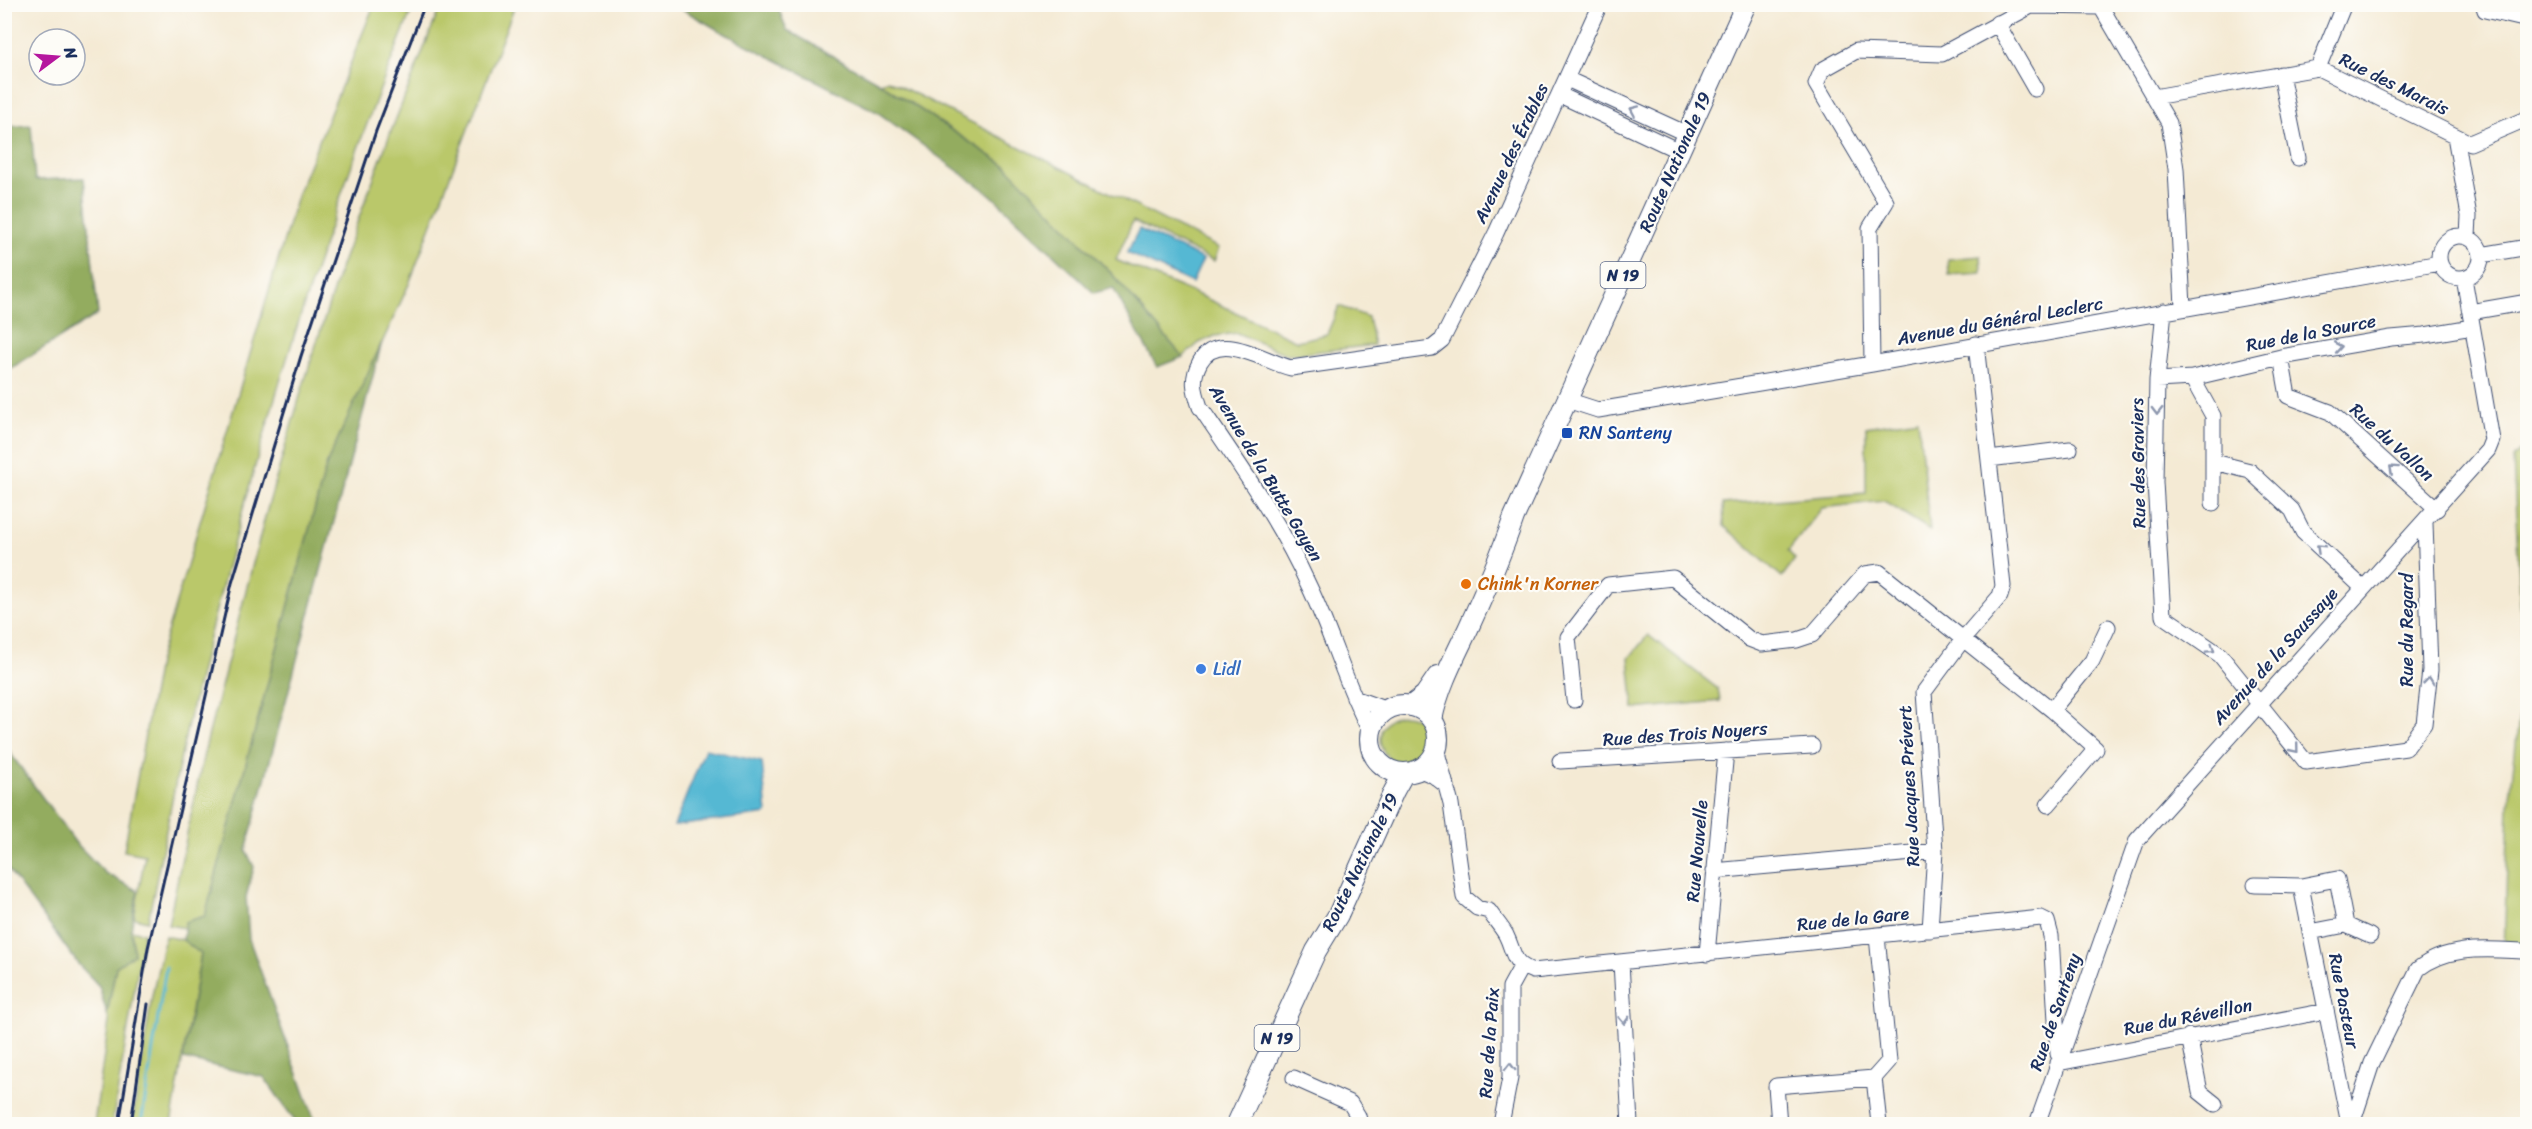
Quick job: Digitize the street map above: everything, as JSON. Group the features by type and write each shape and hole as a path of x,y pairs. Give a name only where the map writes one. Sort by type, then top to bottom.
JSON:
{"main road":[{"name":"Route Nationale 19","path":"1432,720 1435,703 1498,562 1514,517 1746,4"},
{"name":"Route Nationale 19","path":"1411,706 1425,695 1437,678 1489,560 1514,517"},
{"path":"1396,706 1411,706 1424,712 1432,720 1437,730 1436,749 1428,763 1411,771 1393,771 1376,758 1371,748 1371,733 1378,717 1387,710 1396,706"},
{"name":"Route Nationale 19","path":"1237,1125 1316,951 1336,894 1380,803 1384,791 1384,766"},
{"name":"Route Nationale 19","path":"1316,951 1338,915 1394,791 1411,771"}],"street":[{"name":"Avenue des Érables","path":"1454,316 1496,233 1600,4"},
{"name":"Rue des Marais","path":"2344,4 2318,68 2455,136 2469,216 2468,237"},
{"path":"2483,4 2485,10 2528,20"},
{"path":"1872,364 1870,228 1886,202 1816,84 1821,70 1856,51 1942,54 2031,6 2101,7 2169,123 2176,169 2183,308"},
{"path":"1997,23 2035,89"},
{"path":"2154,97 2318,68"},
{"path":"2281,74 2298,158"},
{"path":"1567,79 1683,143"},
{"path":"1560,95 1683,143"},
{"path":"2455,136 2470,143 2528,118"},
{"path":"2455,237 2468,237 2477,244 2481,255 2478,268 2464,278 2448,274 2440,263 2439,256 2444,244 2455,237"},
{"path":"2481,255 2528,247"},
{"name":"Avenue du Général Leclerc","path":"1567,400 1598,410 1872,364 2440,263"},
{"path":"2464,278 2471,319"},
{"name":"Rue de la Source","path":"2157,380 2192,378 2281,357 2391,338 2425,335 2528,302"},
{"name":"Rue des Graviers","path":"2163,616 2156,482 2157,380 2164,311"},
{"name":"Avenue de la Butte Gayen","path":"1371,733 1354,698 1327,625 1291,549 1200,406 1192,385 1195,372 1203,357 1214,350 1226,347 1241,349 1291,368 1432,348 1442,340 1454,316"},
{"name":"Avenue de la Saussaye","path":"2110,912 2137,840 2488,450 2492,440 2471,319"},
{"name":"Rue Jacques Prévert","path":"1930,930 1935,851 1924,692 1964,638 2000,596 2003,586 1976,344"},
{"name":"Rue du Vallon","path":"2281,357 2288,396 2331,412 2437,509"},
{"path":"2192,378 2212,416 2214,462 2212,503"},
{"path":"1989,459 2070,449"},
{"path":"2214,462 2250,471 2292,510 2302,532 2363,588"},
{"name":"Rue du Regard","path":"2163,616 2220,655 2306,762 2406,748 2424,724 2430,670 2424,523"},
{"path":"1574,700 1568,637 1608,585 1673,578 1749,639 1762,644 1797,640 1812,635 1865,574 1879,572 1964,638 2096,749 2048,805"},
{"path":"2052,710 2092,661 2108,627"},
{"path":"1354,698 1387,710"},
{"name":"Rue des Trois Noyers","path":"1560,761 1812,746"},
{"path":"1436,749 1447,786 1464,897 1477,908 1489,911 1506,935 1515,960 1521,967"},
{"name":"Rue Nouvelle","path":"1707,954 1726,751"},
{"path":"1411,771 1434,776 1447,786"},
{"path":"1714,872 1935,851"},
{"path":"2255,885 2301,886 2337,879 2346,925"},
{"name":"Rue Pasteur","path":"2301,886 2351,1125"},
{"name":"Rue de Santeny","path":"2037,1125 2110,912"},
{"name":"Rue de la Gare","path":"1521,967 1533,971 2041,918 2047,921 2050,936 2058,1063"},
{"path":"2310,932 2346,925 2370,936"},
{"path":"1779,1125 1776,1086 1874,1078 1889,1061 1877,936"},
{"path":"2351,1125 2372,1063 2418,969 2431,959 2462,950 2528,951"},
{"path":"1621,962 1630,1125"},
{"name":"Rue de la Paix","path":"1501,1125 1510,1078 1510,987 1521,967"},
{"name":"Rue du Réveillon","path":"2058,1063 2326,1011"},
{"path":"2189,1036 2200,1092 2215,1104"},
{"path":"1294,1078 1350,1103 1358,1116 1360,1125"},
{"path":"1874,1078 1879,1125"}],"green space":[{"path":"374,5 414,5 346,179 287,357 211,628 189,719 148,921 134,918 145,855 124,851 158,663 298,193"},
{"path":"441,5 515,5 409,284 327,463 205,916 185,922 185,928 168,925 204,753 265,517 301,392 341,266"},
{"path":"675,5 777,5 787,30 880,83 1006,166 1111,273 1183,357 1157,367 1113,288 1094,293 991,195 877,112 720,31"},
{"path":"888,80 1219,248 1214,261 1133,221 1116,260 1201,296 1297,341 1327,334 1339,306 1368,317 1374,345 1288,355 1237,333 1215,336 1199,343 1183,357 1111,273 1006,166 880,83"},
{"path":"31,125 35,180 84,178 98,314 5,372 5,127"},
{"path":"1981,256 1982,273 1949,275 1948,259"},
{"path":"382,342 246,850 254,867 246,897 249,939 316,1124 297,1124 264,1077 183,1059 201,954 183,940 185,922 205,916 327,463"},
{"path":"1918,419 1930,530 1884,501 1822,508 1788,551 1795,559 1782,577 1724,526 1723,504 1866,493 1866,427"},
{"path":"2527,443 2528,951 2504,953 2509,806 2524,674 2513,458"},
{"path":"1648,635 1718,689 1720,701 1634,709 1629,658"},
{"path":"1399,715 1409,715 1424,725 1428,739 1424,753 1418,759 1409,763 1399,763 1384,753 1380,744 1380,734 1390,719"},
{"path":"5,746 75,842 105,873 138,891 131,930 134,954 116,967 107,1014 99,986 79,965 5,865"},
{"path":"131,930 144,933 112,1124 94,1124 109,1021 107,1014 116,967 134,954"},
{"path":"165,936 183,940 201,954 171,1124 132,1124 152,996"}],"water":[{"path":"1139,229 1203,259 1192,283 1127,253"},
{"path":"705,749 762,762 767,814 674,826"}],"waterway":[{"path":"141,1124 166,967"}],"railway":[{"path":"119,1124 148,948 232,583 301,356 376,131 425,4"},
{"path":"131,1124 148,1004"}],"place":[{"name":"RN Santeny","path":"1567,433"},
{"name":"Chink'n Korner","path":"1466,584"},
{"name":"Lidl","path":"1201,669"}]}
